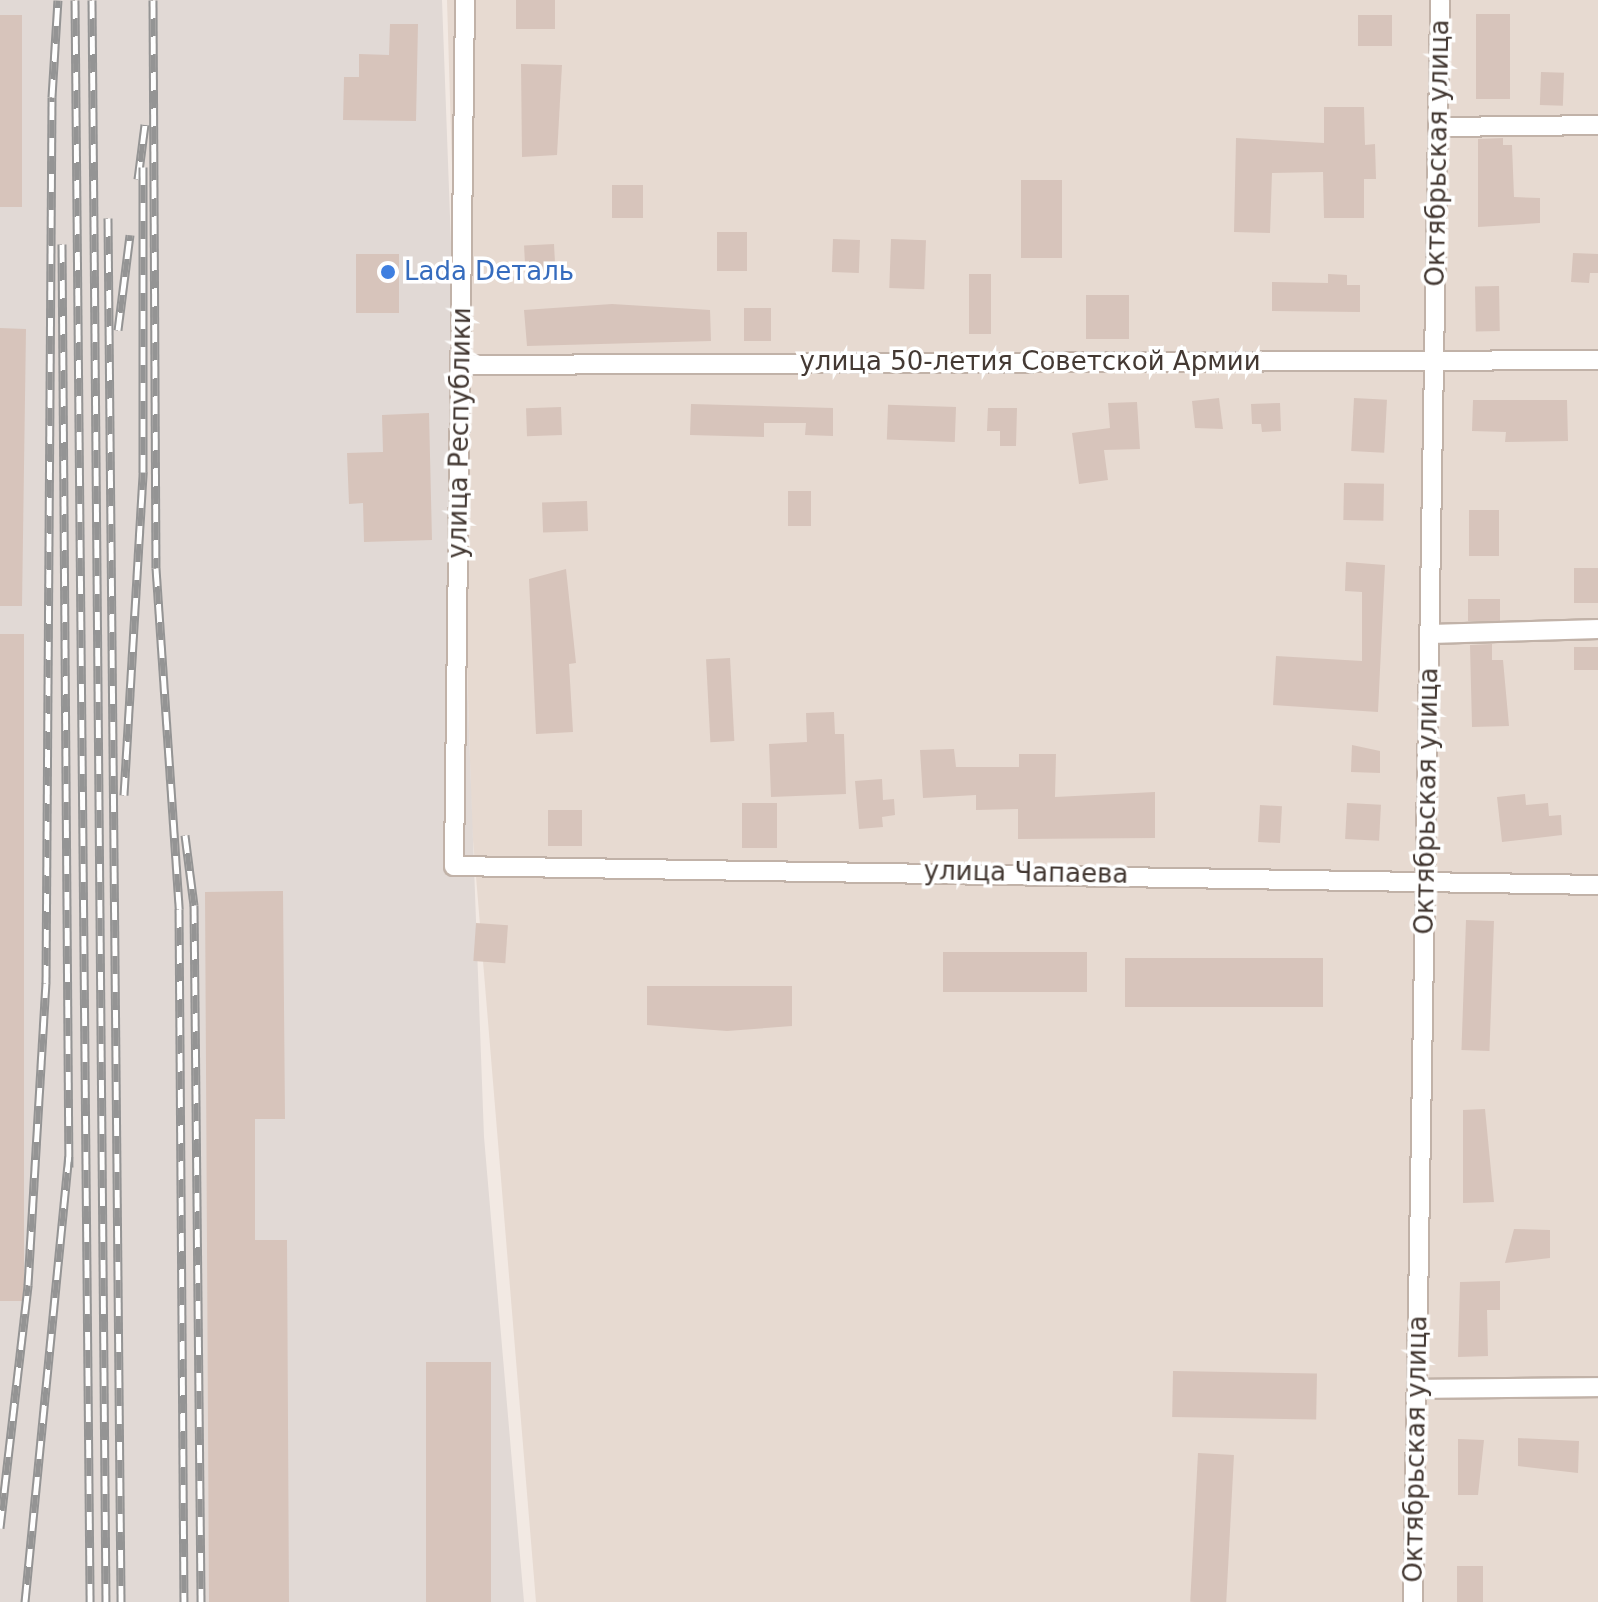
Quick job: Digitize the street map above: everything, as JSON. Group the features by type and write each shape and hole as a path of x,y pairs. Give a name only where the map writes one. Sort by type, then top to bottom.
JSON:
{"street":[{"name":"улица Республики","path":"454,866 465,0"},
{"name":"Октябрьская улица","path":"1413,1602 1440,0"},
{"path":"1440,127 1598,125"},
{"name":"улица 50-летия Советской Армии","path":"462,365 1598,360"},
{"path":"1431,634 1598,629"},
{"name":"улица Чапаева","path":"454,866 1424,878 1598,885"},
{"path":"1417,1389 1598,1387"}],"shaded area":[{"path":"0,0 442,0 484,1137 524,1602 0,1602"},
{"path":"447,0 1598,0 1598,1602 536,1602 472,828"}],"building":[{"path":"516,0 555,0 555,29 516,29"},
{"path":"1476,14 1510,14 1510,99 1476,99"},
{"path":"0,15 22,15 22,207 0,207"},
{"path":"1358,15 1392,15 1392,46 1358,46"},
{"path":"390,24 418,24 416,121 343,120 344,77 359,77 359,54 389,55"},
{"path":"521,64 562,65 557,155 522,157"},
{"path":"1541,72 1564,73 1563,106 1540,105"},
{"path":"1324,107 1364,107 1365,145 1375,144 1376,179 1364,179 1364,218 1324,218 1323,172 1272,173 1270,233 1234,232 1236,138 1324,143"},
{"path":"1503,138 1503,145 1512,145 1514,197 1540,198 1540,223 1478,227 1478,139"},
{"path":"1021,180 1062,180 1062,258 1021,258"},
{"path":"612,185 643,185 643,218 612,218"},
{"path":"717,232 747,232 747,271 717,271"},
{"path":"833,239 860,240 859,273 832,272"},
{"path":"891,239 926,240 924,289 889,288"},
{"path":"554,244 556,279 526,281 524,246"},
{"path":"1573,253 1598,254 1598,273 1590,273 1589,283 1571,282"},
{"path":"356,254 399,254 399,313 356,313"},
{"path":"969,274 991,274 991,334 969,334"},
{"path":"1328,274 1347,275 1347,285 1360,285 1360,312 1272,311 1272,282 1328,283"},
{"path":"1475,286 1499,286 1500,331 1476,331"},
{"path":"1086,295 1129,295 1129,339 1086,339"},
{"path":"612,304 710,310 711,341 527,346 524,310"},
{"path":"744,308 771,308 771,341 744,341"},
{"path":"0,328 26,329 22,606 0,606"},
{"path":"1219,398 1223,429 1195,428 1192,401"},
{"path":"1354,398 1387,400 1384,453 1351,451"},
{"path":"1473,400 1567,400 1568,441 1505,442 1506,432 1472,431"},
{"path":"1137,402 1140,449 1104,450 1108,480 1079,484 1072,433 1110,428 1108,403"},
{"path":"1280,403 1281,431 1262,432 1261,424 1252,424 1251,404"},
{"path":"691,404 833,408 833,436 805,435 806,423 764,423 764,437 690,435"},
{"path":"888,405 956,407 955,442 887,440"},
{"path":"561,407 562,435 527,436 526,408"},
{"path":"988,408 1017,408 1016,446 1000,446 1000,431 987,431"},
{"path":"429,413 432,540 364,542 363,503 349,504 347,453 383,452 382,415"},
{"path":"1344,483 1384,484 1383,521 1343,520"},
{"path":"788,491 811,491 811,526 788,526"},
{"path":"587,501 588,531 543,533 542,503"},
{"path":"1469,510 1499,510 1499,556 1469,556"},
{"path":"1346,562 1385,565 1378,712 1273,705 1276,656 1362,661 1362,592 1345,591"},
{"path":"1574,568 1598,568 1598,603 1574,603"},
{"path":"566,569 576,663 569,664 573,732 536,734 529,579"},
{"path":"1468,599 1500,599 1500,621 1468,621"},
{"path":"0,634 24,634 24,1301 0,1301"},
{"path":"1492,644 1492,660 1503,660 1509,726 1472,727 1470,645"},
{"path":"1574,647 1598,647 1598,670 1574,670"},
{"path":"730,658 734,741 710,742 706,659"},
{"path":"834,712 835,734 844,734 846,794 771,797 769,744 807,742 806,713"},
{"path":"1352,745 1380,751 1380,773 1351,772"},
{"path":"954,749 956,767 1019,767 1019,754 1056,754 1055,797 1155,792 1155,838 1018,839 1018,809 976,810 976,795 923,798 920,750"},
{"path":"882,779 883,800 894,799 895,815 882,817 883,827 859,829 855,781"},
{"path":"1525,794 1526,805 1548,803 1549,816 1561,815 1562,835 1502,842 1497,797"},
{"path":"742,803 777,803 777,848 742,848"},
{"path":"1347,803 1381,805 1379,841 1345,839"},
{"path":"1260,805 1282,806 1280,843 1258,842"},
{"path":"548,810 582,810 582,846 548,846"},
{"path":"283,891 285,1119 255,1119 255,1240 287,1240 289,1602 209,1602 205,892"},
{"path":"1466,920 1494,921 1489,1051 1461,1050"},
{"path":"476,923 508,925 505,963 473,961"},
{"path":"943,952 1087,952 1087,992 943,992"},
{"path":"1125,958 1323,958 1323,1007 1125,1007"},
{"path":"647,986 792,986 792,1026 727,1031 647,1025"},
{"path":"1485,1109 1494,1202 1463,1203 1463,1110"},
{"path":"1514,1229 1550,1230 1550,1258 1505,1263"},
{"path":"1500,1281 1500,1310 1487,1310 1488,1356 1458,1357 1460,1282"},
{"path":"426,1362 491,1362 491,1602 426,1602"},
{"path":"1173,1371 1317,1374 1316,1420 1172,1417"},
{"path":"1518,1438 1579,1441 1578,1473 1518,1466"},
{"path":"1458,1439 1484,1440 1478,1495 1458,1495"},
{"path":"1198,1453 1234,1455 1226,1602 1190,1602"},
{"path":"1457,1566 1483,1566 1483,1602 1457,1602"}],"railway":[{"path":"0,1528 28,1285 46,983 52,97 58,0"},
{"path":"75,0 90,1602"},
{"path":"92,0 106,1602"},
{"path":"153,0 156,568 179,909 184,1602"},
{"path":"138,179 145,124"},
{"path":"124,795 143,472 143,167"},
{"path":"108,218 121,1602"},
{"path":"118,330 130,235"},
{"path":"62,244 69,1167"},
{"path":"185,835 194,905 201,1602"},
{"path":"25,1602 69,1156"}],"place":[{"name":"Lada Dеталь","path":"388,272"}]}
